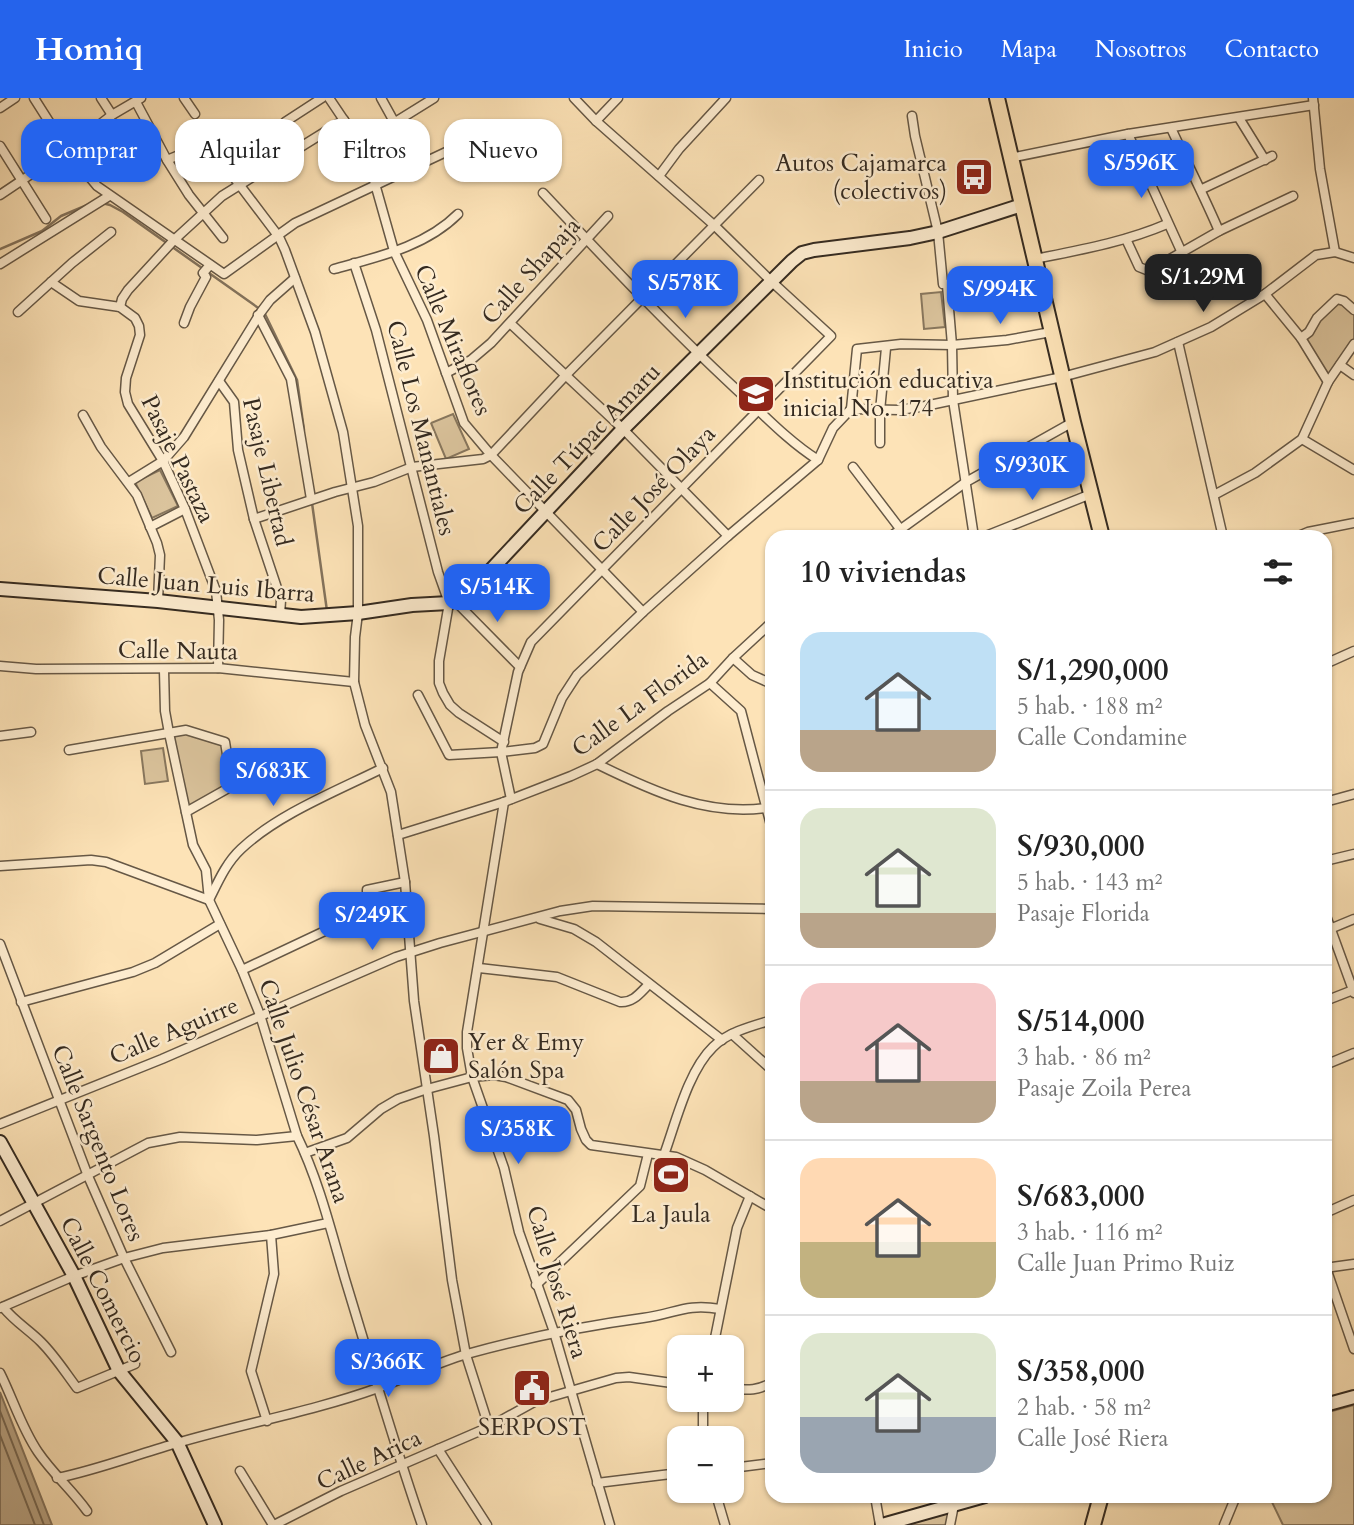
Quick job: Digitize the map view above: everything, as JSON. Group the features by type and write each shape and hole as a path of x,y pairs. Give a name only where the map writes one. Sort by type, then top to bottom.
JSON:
{"highway":[{"path":"997,98 1100,530"},
{"path":"1093,1525 1099,1503"}],"street":[{"path":"0,108 15,98"},
{"path":"34,98 47,119"},
{"path":"101,98 112,115"},
{"path":"184,98 195,114"},
{"path":"290,119 322,98"},
{"name":"Calle Miraflores","path":"329,98 343,119"},
{"path":"381,98 394,119"},
{"path":"401,119 434,98"},
{"path":"574,98 596,121 715,226 771,281"},
{"path":"596,121 618,98"},
{"path":"659,176 678,149 726,98"},
{"path":"107,119 139,100 167,160 189,195 223,238"},
{"path":"1010,158 1128,134 1239,118 1314,102 1320,169 1335,252"},
{"path":"912,116 938,232 952,345 953,400 973,530"},
{"path":"1202,189 1269,158 1239,118"},
{"path":"1171,128 1202,189 1219,231"},
{"path":"1128,134 1182,253"},
{"path":"51,282 79,301 120,307 128,290 171,243 204,213 238,184 318,136"},
{"path":"167,160 208,143 279,237 315,332 343,432 358,526 358,613 354,682 365,725 391,792 405,882 414,1001 452,1280 466,1354 488,1427"},
{"path":"0,146 21,180 0,195"},
{"path":"254,519 412,467 491,455 566,375 759,180"},
{"path":"22,182 46,219"},
{"path":"94,182 171,243 224,274 295,223 381,182"},
{"name":"Calle Miraflores","path":"374,182 394,251 427,320 464,423 491,455 643,612"},
{"path":"542,193 698,354 818,460"},
{"path":"0,264 109,196"},
{"path":"1126,239 1139,267 1146,271 1157,268 1219,231 1293,196"},
{"name":"Calle Túpac Amaru","path":"452,602 475,587 623,429 802,253 938,232 1021,205"},
{"path":"334,269 394,251 444,228 458,214"},
{"name":"Calle Shapaja","path":"446,373 471,360 511,324 608,216"},
{"path":"945,284 989,281 1167,224"},
{"path":"18,312 111,232"},
{"path":"850,409 900,410 1062,377 1155,352 1211,327 1265,294 1316,255 1335,252 1354,258"},
{"name":"Calle Los Manantiales","path":"354,263 376,330 438,572 452,602"},
{"path":"184,323 206,277 203,273 210,265"},
{"path":"129,482 163,461 184,437 261,312 270,300 295,278"},
{"name":"Calle José Olaya","path":"507,801 501,752 520,667 531,642 831,336 771,281"},
{"path":"1265,294 1301,338 1328,382"},
{"path":"1301,338 1337,299 1354,310"},
{"name":"Pasaje Pastaza","path":"120,307 135,318 140,335 126,378 128,404 163,461 185,509 216,591 218,668"},
{"path":"261,312 291,379 311,499"},
{"path":"511,324 623,429 728,536"},
{"path":"418,695 449,755 501,752 535,748 543,744 569,685 643,612 818,460 833,429 850,409 857,349 886,348 901,344 952,345 1007,340 1051,332"},
{"path":"1178,342 1222,530"},
{"path":"1214,495 1255,473 1302,439 1328,382 1354,344"},
{"path":"880,443 886,348"},
{"path":"1340,365 1354,375"},
{"name":"Pasaje Libertad","path":"219,381 234,402 238,450 254,519 281,600 281,615"},
{"path":"83,415 101,447 137,495 150,527 160,555 158,601"},
{"path":"853,467 901,530 966,482 1073,422"},
{"path":"1302,439 1354,470"},
{"path":"1001,530 1091,494"},
{"path":"150,527 185,509"},
{"path":"1318,530 1354,523"},
{"name":"Calle Juan Luis Ibarra","path":"0,589 158,601 301,617 452,602"},
{"path":"452,602 520,667"},
{"path":"452,602 439,661 439,683 450,705 504,742"},
{"name":"Calle La Florida","path":"398,835 507,801 597,764 710,683 765,628"},
{"path":"1332,661 1354,651"},
{"path":"733,658 752,675 765,681"},
{"name":"Calle Nauta","path":"0,666 164,670 218,668 354,682"},
{"name":"Calle Julio César Arana","path":"164,670 165,710 169,733 193,845 206,870 209,900 260,1016 422,1525"},
{"path":"710,683 741,711 765,793"},
{"path":"69,750 186,730 225,742 232,786 186,812"},
{"path":"0,736 31,732"},
{"path":"597,764 637,784 693,803 738,811 765,808"},
{"path":"0,866 91,860 106,862 209,900 227,866 240,849 263,831 383,768"},
{"path":"1332,800 1354,794"},
{"name":"Calle José Riera","path":"507,801 483,933 467,1032 467,1048 472,1077 504,1167 519,1232 554,1332 610,1525"},
{"path":"1332,859 1354,854"},
{"path":"242,970 363,913 367,908 367,890 405,882"},
{"name":"Calle Aguirre","path":"0,1124 162,1059 411,952 593,906 765,909"},
{"path":"538,918 574,929 596,942 722,1040"},
{"path":"1332,928 1354,919"},
{"path":"20,1002 133,972 155,963 220,924"},
{"path":"1332,940 1353,991 1332,998"},
{"name":"Calle Sargento Lores","path":"0,944 88,1177 124,1258 172,1352"},
{"path":"478,968 558,978 627,1002 633,1000 649,984"},
{"path":"664,1155 685,1095 705,1057 732,1034 765,1022"},
{"path":"732,1034 765,1064"},
{"path":"1332,1062 1354,1053"},
{"path":"305,1153 346,1138 381,1109 398,1099 472,1077 506,1077 561,1096 576,1110 581,1129 591,1145 676,1157 705,1170 765,1205"},
{"path":"0,1222 148,1143 180,1137 257,1140 297,1136"},
{"name":"Calle Comercio","path":"0,1142 74,1276 119,1371 177,1443 215,1525"},
{"path":"536,1285 640,1185 648,1154"},
{"path":"715,1335 737,1228 750,1196"},
{"path":"1332,1210 1354,1200"},
{"path":"135,1364 76,1388 56,1357 2,1308 74,1276 124,1258 163,1248 271,1235 328,1223"},
{"path":"267,1421 251,1371 251,1360 274,1274 271,1235"},
{"path":"1332,1266 1354,1264"},
{"path":"1332,1287 1354,1349"},
{"path":"57,1478 378,1388 466,1354 554,1332 660,1315 683,1308 702,1306 720,1309"},
{"path":"0,1373 36,1449 57,1478 76,1495 87,1511"},
{"name":"Calle Arica","path":"273,1525 401,1464 488,1427 536,1401 603,1380 629,1377 667,1382"},
{"path":"744,1390 765,1386"},
{"path":"1332,1403 1354,1397"},
{"path":"438,1449 487,1525"},
{"path":"744,1466 765,1464"},
{"path":"240,1471 273,1525"},
{"path":"597,1483 667,1474"},
{"path":"74,1475 76,1495"},
{"path":"719,1503 725,1525"},
{"path":"876,1503 881,1525 961,1503"},
{"path":"1224,1525 1233,1503"},
{"path":"950,1525 954,1505"}],"shaded area":[{"path":"941,292 945,327 924,329 921,294"},
{"path":"1337,299 1354,311 1354,344 1328,382 1301,338"},
{"path":"453,414 469,449 446,459 431,423"},
{"path":"160,470 178,506 152,518 135,482"},
{"path":"186,732 222,744 229,785 188,809 172,733"},
{"path":"163,748 168,781 145,784 141,751"},
{"name":"La Jaula","path":"657,1163 689,1170 685,1187 653,1180"},
{"path":"1354,1405 1354,1525 1283,1525 1272,1503 1332,1503 1332,1411"},
{"path":"950,1511 947,1525 901,1525"}],"water":[{"path":"0,1392 52,1525 0,1525"}],"waterway":[{"path":"0,249 42,231 61,216 92,203"},
{"path":"102,203 123,212 264,312 297,380 304,430"},
{"path":"312,503 327,611"}],"place":[{"name":"Autos Cajamarca (colectivos)","path":"974,177"},
{"name":"Institución educativa inicial No. 174","path":"756,394"},
{"name":"Yer & Emy Salón Spa","path":"441,1056"},
{"name":"La Jaula","path":"671,1175"},
{"name":"SERPOST","path":"532,1388"}]}
